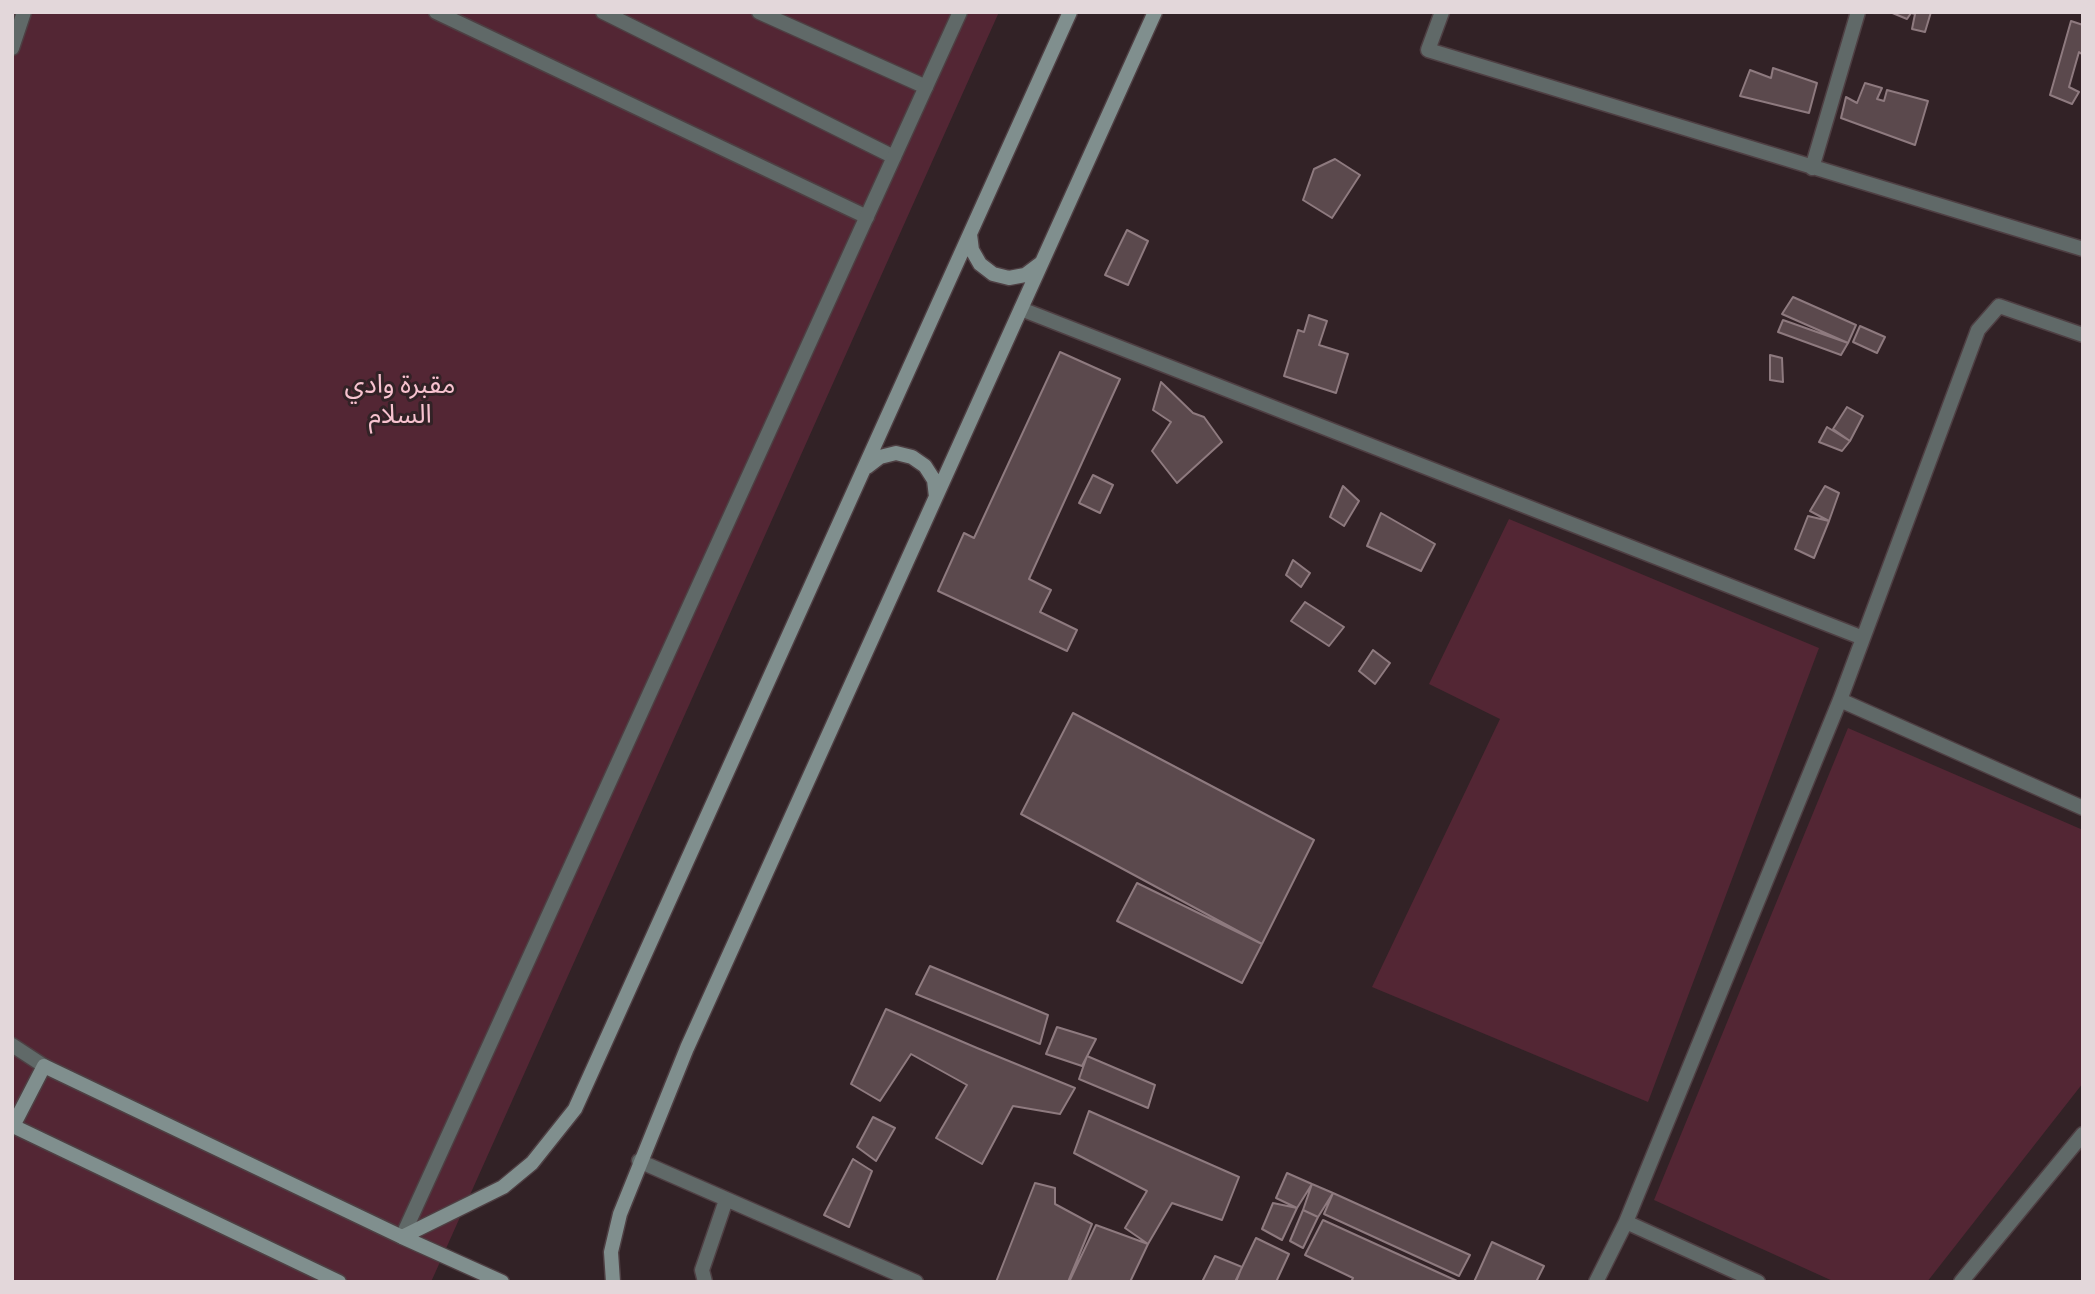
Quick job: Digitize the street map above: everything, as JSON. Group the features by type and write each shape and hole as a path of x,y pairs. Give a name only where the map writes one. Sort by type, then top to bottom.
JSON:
{"main road":[{"path":"402,1237 503,1187 532,1163 575,1109 1070,12"},
{"path":"613,1282 611,1252 620,1214 639,1161 692,1036 1155,12"},
{"path":"970,233 976,257 993,274 1009,278 1025,275 1043,263"},
{"path":"863,469 880,457 896,453 912,457 925,466 934,480 936,498"},
{"path":"339,1282 13,1126 44,1066 502,1282"}],"street":[{"path":"12,48 24,12"},
{"path":"436,12 867,217"},
{"path":"603,12 894,157"},
{"path":"759,12 926,87"},
{"path":"402,1237 960,12"},
{"path":"1442,12 1428,50 2083,249"},
{"path":"1812,168 1858,12"},
{"path":"1596,1282 1626,1222 1840,701 1978,330 1999,306 2083,335"},
{"path":"1021,309 1863,638"},
{"path":"1840,701 2083,808"},
{"path":"12,1045 44,1066"},
{"path":"1961,1282 2083,1134"},
{"path":"639,1161 916,1282"},
{"path":"705,1282 702,1270 726,1200"},
{"path":"1626,1222 1758,1282"}],"green space":[{"name":"مقبرة وادي السلام","path":"12,12 999,12 431,1282 12,1282"},
{"path":"1509,519 1819,648 1648,1102 1372,987 1500,719 1429,684"},
{"path":"1848,728 2083,830 2083,1083 1927,1282 1835,1282 1654,1200"}],"building":[{"path":"1890,12 1931,12 1925,32 1912,29 1915,14 1911,13 1907,19"},
{"path":"2071,21 2083,25 2083,55 2079,52 2069,87 2079,92 2072,104 2050,95"},
{"path":"1773,68 1817,83 1809,113 1740,96 1750,70 1771,78"},
{"path":"1865,83 1882,88 1877,99 1884,101 1887,90 1928,101 1915,145 1841,118 1846,97 1857,103"},
{"path":"1335,159 1360,175 1332,218 1303,200 1314,169"},
{"path":"1127,230 1148,241 1128,285 1105,275"},
{"path":"1793,297 1856,325 1848,343 1782,314"},
{"path":"1309,315 1327,321 1319,345 1348,354 1336,393 1284,376 1298,330 1304,332"},
{"path":"1783,320 1848,343 1841,355 1778,332"},
{"path":"1860,326 1885,337 1877,353 1853,342"},
{"path":"1060,352 1120,379 1029,579 1051,590 1040,612 1077,630 1067,651 938,591 964,533 974,538"},
{"path":"1770,355 1782,358 1783,382 1770,380"},
{"path":"1161,382 1193,413 1204,417 1222,442 1177,483 1152,451 1171,422 1153,410"},
{"path":"1847,407 1863,416 1850,441 1833,429"},
{"path":"1827,427 1850,441 1842,451 1819,442"},
{"path":"1093,475 1113,485 1100,513 1079,503"},
{"path":"1343,486 1359,501 1344,526 1330,517"},
{"path":"1825,486 1839,493 1829,521 1810,511"},
{"path":"1381,513 1435,544 1421,571 1367,546"},
{"path":"1808,516 1829,521 1814,558 1795,549"},
{"path":"1293,560 1310,573 1301,587 1286,575"},
{"path":"1305,602 1344,627 1329,646 1291,621"},
{"path":"1373,650 1390,663 1375,684 1359,671"},
{"path":"1073,713 1314,840 1262,944 1021,814"},
{"path":"1137,883 1262,944 1242,983 1117,921"},
{"path":"930,966 1048,1015 1040,1044 916,994"},
{"path":"886,1009 1075,1088 1060,1114 1013,1106 982,1164 936,1138 967,1085 911,1054 880,1101 851,1084"},
{"path":"1057,1027 1096,1039 1082,1066 1046,1054"},
{"path":"1087,1056 1155,1085 1148,1108 1079,1079"},
{"path":"1089,1111 1239,1177 1222,1220 1172,1203 1148,1244 1125,1228 1147,1191 1074,1153"},
{"path":"873,1117 895,1128 876,1161 857,1147"},
{"path":"853,1159 872,1171 849,1227 824,1215"},
{"path":"1287,1173 1312,1184 1297,1208 1276,1198"},
{"path":"1035,1183 1055,1188 1055,1204 1092,1224 1068,1282 996,1282"},
{"path":"1312,1184 1333,1193 1318,1217 1303,1210"},
{"path":"1333,1193 1470,1255 1459,1276 1324,1214"},
{"path":"1273,1203 1297,1208 1282,1240 1262,1229"},
{"path":"1303,1210 1318,1217 1303,1248 1290,1241"},
{"path":"1323,1220 1457,1282 1351,1282 1353,1278 1305,1255"},
{"path":"1096,1225 1148,1244 1130,1282 1069,1282"},
{"path":"1256,1238 1289,1254 1276,1282 1235,1282"},
{"path":"1492,1242 1544,1266 1536,1282 1474,1282"},
{"path":"1215,1256 1242,1267 1236,1282 1202,1282"}]}
